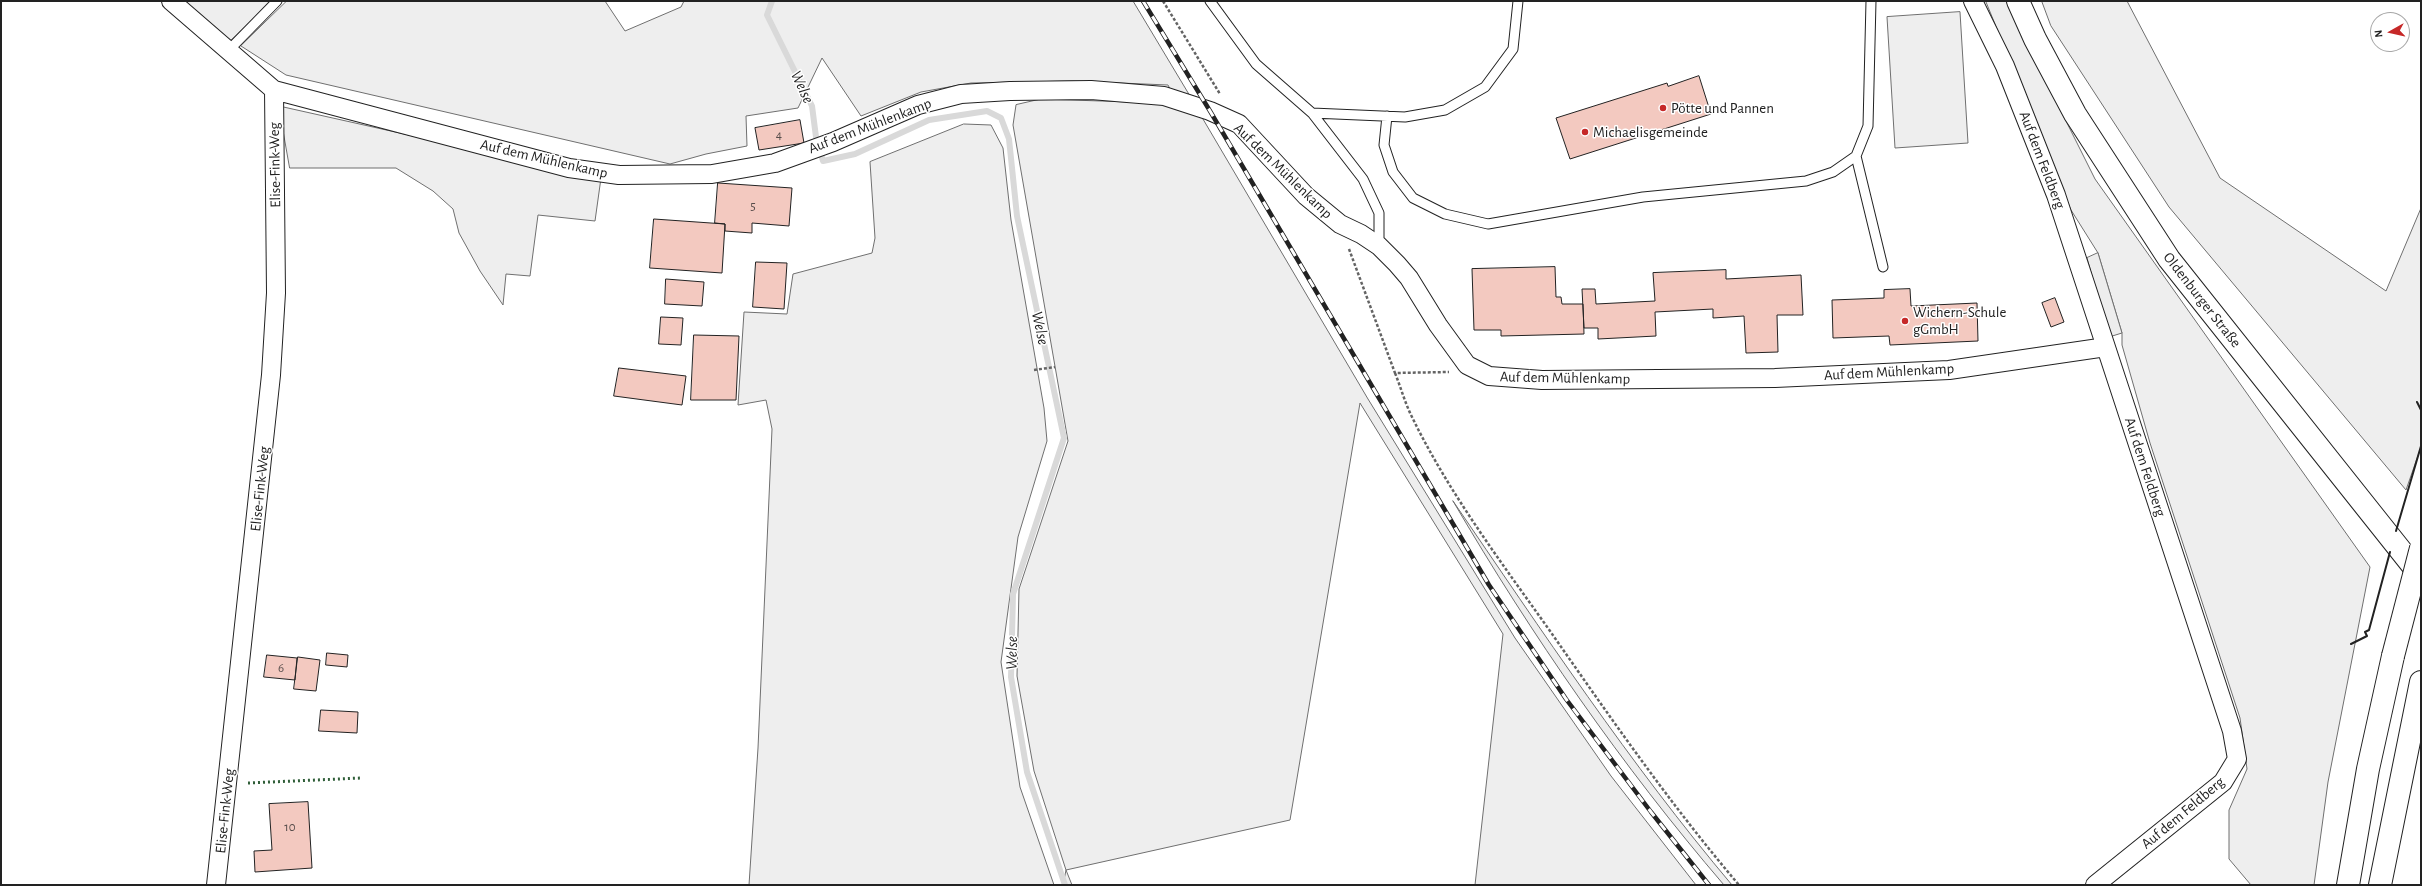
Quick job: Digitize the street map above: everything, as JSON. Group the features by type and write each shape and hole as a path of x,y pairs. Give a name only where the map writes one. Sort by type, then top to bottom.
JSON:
{"main road":[{"name":"Oldenburger Straße","path":"2018,1 2034,39 2075,114 2169,259 2421,576"},
{"path":"2348,885 2368,769 2393,656 2421,548"},
{"path":"2380,885 2421,682"}],"street":[{"path":"170,1 274,90"},
{"name":"Auf dem Feldberg","path":"1973,1 2005,66 2056,194 2232,731 2237,759 2223,782 2095,885"},
{"name":"Auf dem Mühlenkamp","path":"274,90 569,168 619,176 712,174 775,163 833,142 918,105 961,94 1010,90 1091,90 1164,96 1210,111 1239,124 1306,196 1340,224 1361,234 1378,246 1409,278 1438,325 1467,365 1489,376 1542,380 1783,377 1949,370 2106,347"},
{"name":"Elise-Fink-Weg","path":"216,885 271,376 276,293 274,90"}],"lane":[{"path":"228,51 277,1"},
{"path":"1210,1 1256,64 1312,113 1363,179 1379,212 1378,246"},
{"path":"1312,113 1405,117 1445,110 1485,87 1513,49 1518,1"},
{"path":"1387,116 1384,145 1393,172 1413,198 1445,214 1488,224 1642,197 1806,181 1833,172 1856,156 1868,126 1871,1"},
{"path":"1856,156 1883,267"}],"path":[{"path":"1163,1 1239,124"},
{"path":"1340,224 1411,416 1444,475 1505,566 1646,766 1703,842 1739,885"},
{"path":"1034,370 1055,367"},
{"path":"1395,373 1480,372"}],"shaded area":[{"path":"181,1 272,1 229,42"},
{"path":"287,1 605,1 625,31 681,7 684,1 1133,1 1190,96 1171,91 1168,85 1072,81 971,83 921,92 861,116 822,58 798,108 746,116 747,146 706,154 670,164 286,75 241,46"},
{"path":"1986,1 2006,1 2095,179 2370,567 2328,782 2314,885 2251,885 2229,859 2229,810 2247,769 2240,718 2150,443 2122,345 2122,333 2098,253 2071,210"},
{"path":"2042,1 2127,1 2220,178 2386,291 2421,208 2421,447 2406,490 2169,207 2051,26"},
{"path":"1960,12 1968,143 1895,148 1887,17"},
{"path":"1041,99 1161,103 1200,114 1368,399 1515,638 1611,776 1696,885 1475,885 1503,634 1360,403 1290,820 1066,870 1034,771 1017,676 1019,589 1068,441 1013,125 1016,105"},
{"path":"279,106 601,178 595,221 538,215 530,276 506,274 503,305 480,271 459,233 453,209 433,191 396,168 290,168"},
{"path":"964,124 991,125 1003,148 1011,220 1044,408 1047,441 1018,537 1001,662 1020,787 1054,885 749,885 758,748 772,429 766,400 738,405 744,312 787,314 793,274 872,253 875,238 870,162"},
{"path":"2098,253 2122,333 2109,337 2087,258"},
{"path":"1453,501 1553,648 1622,745 1694,839 1732,885 1724,885 1686,840 1614,747 1514,601"},
{"path":"1066,870 1072,885 1063,885"}],"building":[{"path":"1699,76 1711,114 1570,159 1556,118 1667,83 1668,86"},
{"path":"800,120 804,143 759,150 755,128"},
{"path":"718,183 792,188 789,226 752,223 752,233 725,231 725,224 715,223"},
{"path":"654,219 725,224 722,273 650,268"},
{"path":"756,262 787,263 784,309 753,307"},
{"path":"1555,267 1556,297 1561,297 1562,304 1583,304 1584,334 1501,336 1501,330 1474,330 1472,269"},
{"path":"1726,270 1726,279 1801,275 1803,315 1777,315 1778,352 1746,353 1744,316 1713,318 1713,309 1655,312 1656,336 1598,339 1598,328 1584,328 1582,289 1595,289 1596,304 1655,301 1653,273"},
{"path":"666,279 704,282 702,306 665,304"},
{"name":"Wichern-Schule gGmbH","path":"1910,289 1911,306 1977,303 1978,341 1890,345 1889,336 1833,338 1832,300 1884,298 1884,290"},
{"path":"2055,298 2064,322 2051,327 2042,303"},
{"path":"661,317 683,318 681,345 659,344"},
{"path":"694,335 739,336 736,400 691,400"},
{"path":"619,368 686,376 682,405 614,396"},
{"path":"327,653 348,655 347,667 326,665"},
{"path":"267,655 297,658 295,680 264,677"},
{"path":"298,657 320,660 316,691 294,689"},
{"path":"321,710 358,712 357,733 319,731"},
{"path":"308,802 312,868 255,872 254,851 272,850 269,804"}],"waterway":[{"name":"Welse","path":"772,1 767,15 812,106 816,137 823,161 855,154 929,120 987,111 1001,118 1009,139 1017,216 1064,438 1013,594 1011,677 1027,772 1065,885"}],"railway":[{"path":"1143,1 1210,111 1489,585 1566,699 1651,812 1709,885"}],"hedge":[{"path":"248,783 361,778"}],"wall":[{"path":"2417,402 2421,410"},
{"path":"2396,531 2421,446"},
{"path":"2351,644 2367,636 2365,632 2369,630 2390,552"}],"place":[{"name":"Pötte und Pannen","path":"1663,108"},
{"name":"Michaelisgemeinde","path":"1585,132"},
{"name":"Wichern-Schule gGmbH","path":"1905,321"}]}
